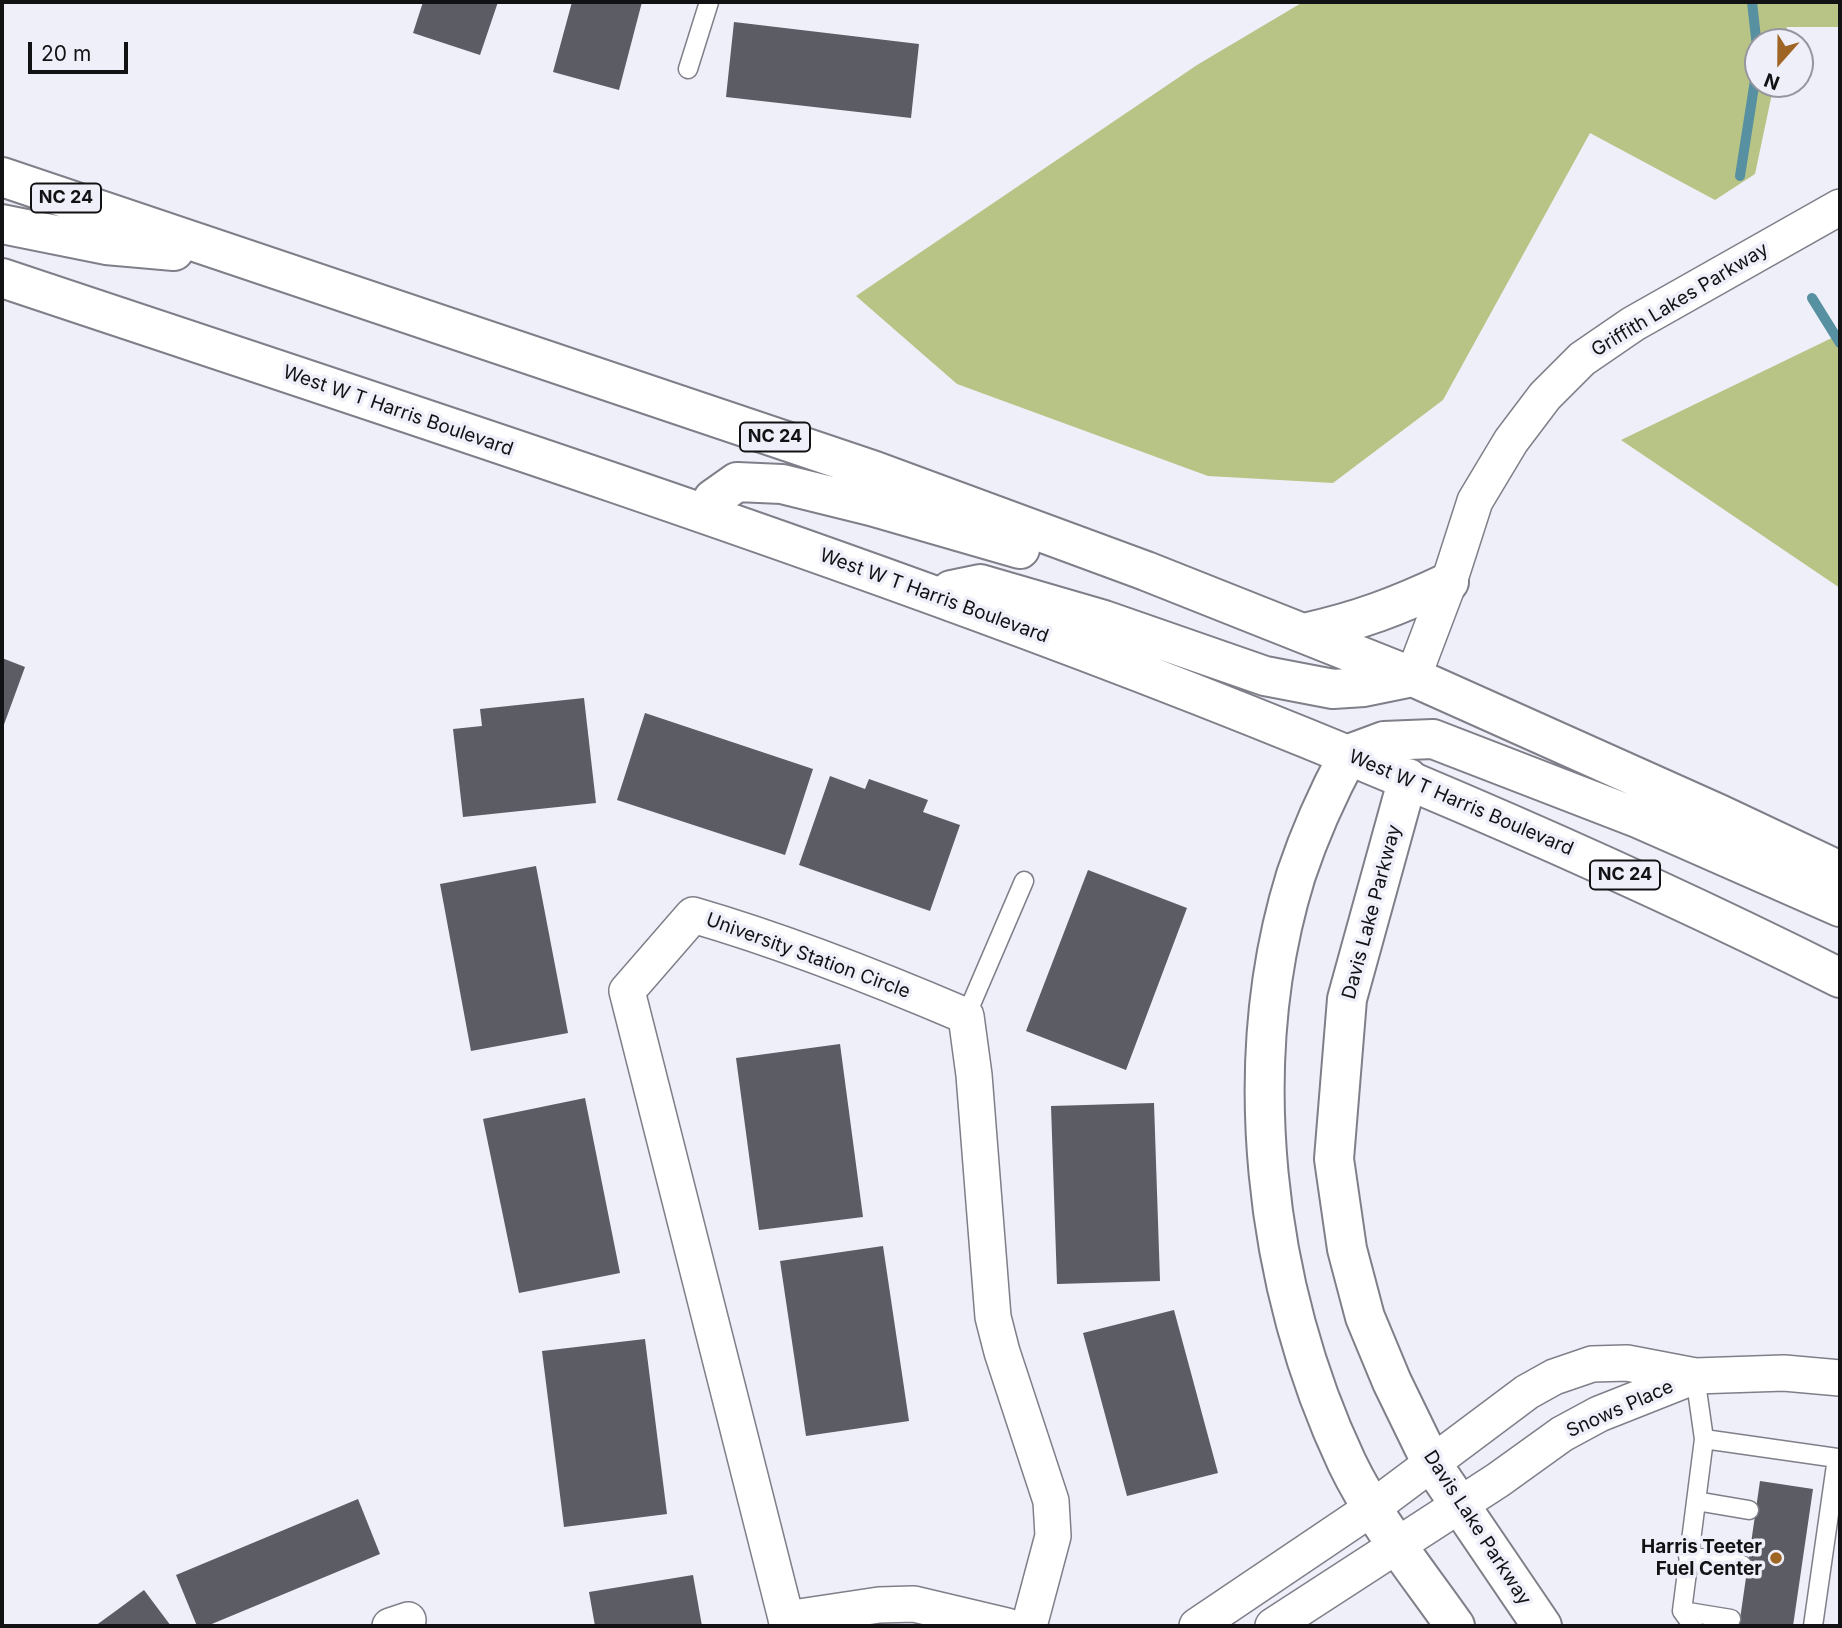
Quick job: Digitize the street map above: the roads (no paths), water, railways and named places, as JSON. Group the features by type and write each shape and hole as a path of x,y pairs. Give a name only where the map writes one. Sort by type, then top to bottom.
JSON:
{"main road":[{"name":"NC 24","path":"2,177 875,471 1146,571 1413,677 1731,819 1840,872"},
{"path":"2,225 106,245 236,256"},
{"name":"West W T Harris Boulevard","path":"2,278 709,515 932,594 1408,778 1840,978"},
{"path":"709,515 713,499 737,482 782,484 871,506 1055,559 1146,571"},
{"path":"1304,633 1348,624 1395,607 1449,582"},
{"path":"932,594 979,584 1104,620 1265,676 1333,689 1364,687 1413,677"},
{"path":"1455,1626 1372,1508 1347,1463 1317,1391 1292,1311 1276,1233 1265,1123 1266,1042 1278,953 1296,876 1327,794 1349,754 1384,741 1433,739 1640,819 1840,907"},
{"name":"Davis Lake Parkway","path":"1408,778 1347,999 1334,1159 1347,1249 1366,1317 1392,1382 1432,1464 1542,1626"},
{"path":"1698,910 1776,918 1840,950"}],"street":[{"name":"Griffith Lakes Parkway","path":"1413,677 1449,582 1475,501 1511,440 1545,396 1582,359 1633,324 1840,207"},
{"name":"University Station Circle","path":"787,1622 627,991 692,915 750,932 966,1016"},
{"path":"966,1016 974,1075 993,1317 1051,1501 1053,1536 1029,1626"},
{"name":"Snows Place","path":"1197,1626 1372,1508 1527,1392 1554,1377 1592,1364 1627,1363 1695,1376"},
{"path":"1695,1376 1784,1373 1840,1378"},
{"name":"Snows Place","path":"1273,1626 1460,1505 1571,1429 1599,1414 1695,1376"},
{"path":"787,1622 879,1605 914,1604 964,1621 1007,1626"}],"lane":[{"path":"688,69 709,2"},
{"path":"966,1016 1024,881"},
{"path":"1693,1626 1682,1611 1704,1439 1695,1376"},
{"path":"1704,1439 1837,1458 1819,1522 1811,1577 1813,1626"},
{"path":"1696,1501 1749,1510"},
{"path":"1688,1556 1742,1565"},
{"path":"1682,1611 1731,1619"}],"waterway":[{"path":"1752,2 1755,28"},
{"path":"1740,176 1752,98"},
{"path":"1812,298 1840,343"}],"place":[{"name":"Harris Teeter Fuel Center","path":"1776,1558"}]}
